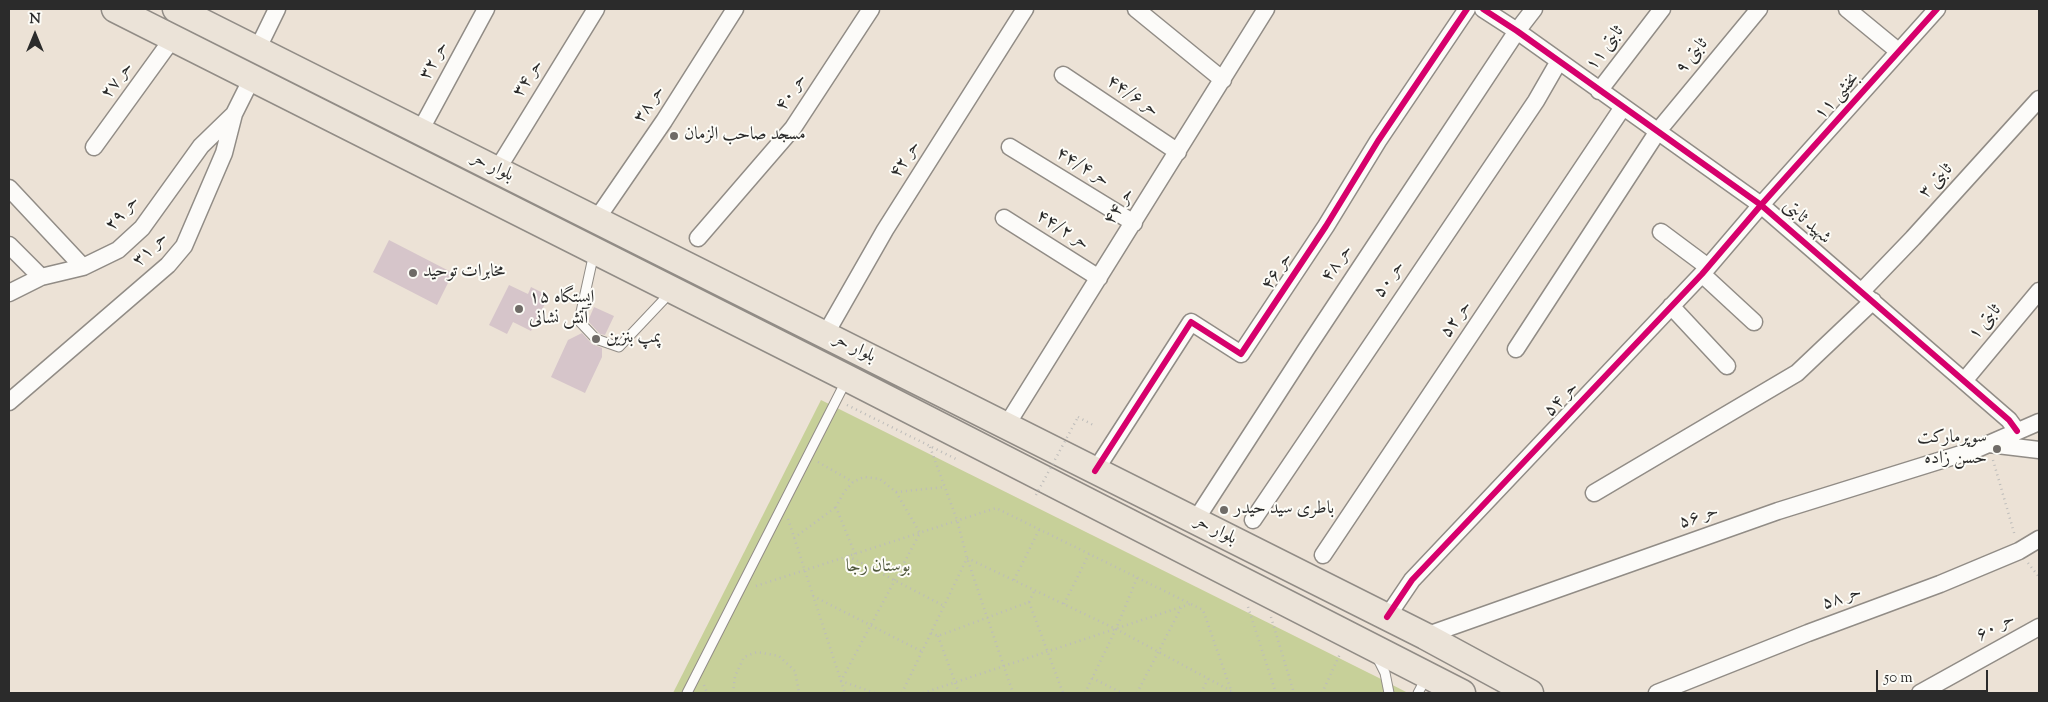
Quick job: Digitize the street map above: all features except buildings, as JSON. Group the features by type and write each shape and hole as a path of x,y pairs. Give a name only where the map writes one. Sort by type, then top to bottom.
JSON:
{"main road":[{"name":"بلوار حر","path":"115,9 847,378 1372,647 1423,684 1462,693"},
{"name":"بلوار حر","path":"176,9 1425,636 1530,693"}],"street":[{"path":"257,50 277,9"},
{"name":"حر ۳۲","path":"420,131 486,9"},
{"name":"حر ۳۴","path":"496,170 596,9"},
{"name":"حر ۳۸","path":"596,220 664,121 735,9"},
{"name":"حر ۴۰","path":"698,238 793,128 871,9"},
{"name":"حر ۴۲","path":"825,335 885,230 1025,9"},
{"path":"1136,9 1222,80"},
{"name":"حر ۴۴","path":"1006,426 1266,9"},
{"name":"حر ۴۶","path":"1095,471 1191,322 1241,354 1326,226 1378,141 1467,9"},
{"name":"شهید ثابتی","path":"1483,9 1517,31 1761,205 2009,420 2017,431"},
{"name":"حر ۴۸","path":"1195,521 1307,348 1517,31 1534,9"},
{"name":"ثابتی ۱۱","path":"1599,90 1662,9"},
{"name":"ثابتی ۹","path":"1516,350 1658,131 1759,9"},
{"path":"1846,9 1898,51"},
{"name":"بخشی ۱۱","path":"1761,205 1937,9"},
{"name":"حر ۲۷","path":"94,147 173,38"},
{"name":"حر ۵۰","path":"1253,520 1536,101 1559,61"},
{"name":"حر ۴۴/۶","path":"1063,75 1178,152"},
{"name":"حر ۳۱","path":"9,402 168,265 184,246 224,153 234,114 252,78"},
{"name":"ثابتی ۳","path":"1594,493 1797,373 1868,296 1913,238 2039,99"},
{"name":"حر ۵۲","path":"1323,555 1623,107"},
{"name":"حر ۲۹","path":"9,293 41,277 83,266 118,250 142,228 200,146 234,114"},
{"name":"حر ۴۴/۴","path":"1010,147 1134,223"},
{"path":"9,188 83,266"},
{"name":"حر ۵۴","path":"1387,617 1412,580 1705,270 1761,205"},
{"name":"حر ۴۴/۲","path":"1004,218 1100,278"},
{"path":"1661,232 1705,270 1754,322"},
{"path":"9,245 41,277"},
{"name":"ثابتی ۱","path":"1964,381 2039,290"},
{"path":"1671,306 1727,366"},
{"name":"حر ۵۶","path":"1425,636 1778,511 1989,444 2039,422"},
{"name":"حر ۵۶","path":"1989,444 2039,450"},
{"name":"حر ۵۸","path":"1657,693 1808,632 1940,584 2019,551 2039,539"},
{"name":"حر ۶۰","path":"1920,693 2039,627"}],"lane":[{"path":"594,251 579,321 596,339 619,348 672,290"},
{"path":"687,693 809,457 847,378"},
{"path":"1372,647 1385,673 1389,693"}],"path":[{"path":"1036,495 1078,417 1095,426"},
{"path":"1989,444 2019,551 2039,578"},
{"path":"930,446 957,520 967,558 1013,693"},
{"path":"809,457 853,482"},
{"path":"794,538 836,507 844,492 853,482 864,477 880,479 896,492 920,533"},
{"path":"896,492 945,487"},
{"path":"784,506 845,693"},
{"path":"836,507 856,554"},
{"path":"740,591 996,508 1203,610 1233,693"},
{"path":"1014,580 1039,530"},
{"path":"841,681 920,533"},
{"path":"1064,604 1089,554"},
{"path":"848,556 944,606"},
{"path":"967,558 1116,628 1233,693"},
{"path":"902,693 967,558"},
{"path":"1085,693 1138,578"},
{"path":"931,633 938,636 1029,602 1035,590"},
{"path":"813,596 922,652"},
{"path":"1029,602 1063,693"},
{"path":"923,693 1190,604"},
{"path":"1247,604 1276,693"},
{"path":"1137,693 1181,607"},
{"path":"1270,616 1294,693"},
{"path":"938,636 959,693"},
{"path":"733,693 735,676 744,657 757,652 779,656 794,671 799,693"},
{"path":"1322,693 1342,652"},
{"path":"1092,678 1122,693"},
{"path":"1201,693 1208,679"},
{"path":"841,681 875,693"}],"green space":[{"name":"بوستان رجا","path":"821,400 1379,678 1408,693 673,693"}],"cycle path":[{"path":"1095,471 1191,322 1241,354 1326,226 1378,141 1467,9"},
{"path":"1483,9 1517,31 1761,205 2009,420 2017,431"},
{"path":"1387,617 1412,580 1702,274 1761,205 1937,9"}],"place":[{"name":"مسجد صاحب الزمان","path":"674,136"},
{"name":"مخابرات توحید","path":"413,273"},
{"name":"ایستگاه ۱۵ آتش نشانی","path":"519,309"},
{"name":"پمپ بنزین","path":"596,339"},
{"name":"سوپرمارکت حسن زاده","path":"1997,449"},
{"name":"باطری سید حیدر","path":"1224,510"}]}
